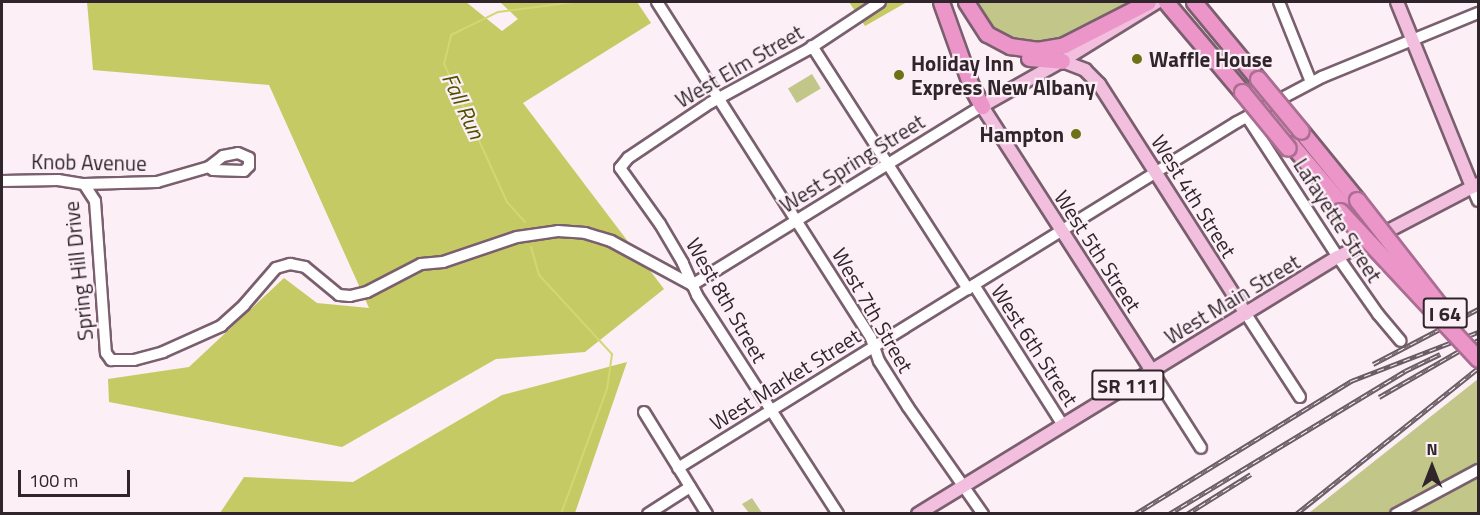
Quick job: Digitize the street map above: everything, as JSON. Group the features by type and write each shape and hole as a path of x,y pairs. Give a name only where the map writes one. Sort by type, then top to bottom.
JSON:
{"highway":[{"path":"941,2 971,86 982,106"},
{"path":"966,2 987,34 1007,53 1024,58 1062,61"},
{"path":"987,34 1024,49 1051,49 1064,45 1148,2"},
{"name":"I 64","path":"1166,2 1177,9 1244,91 1293,141 1407,283 1479,358"},
{"name":"I 64","path":"1195,3 1258,79 1293,141 1347,206 1411,268 1479,358"},
{"path":"1347,206 1479,358"}],"main road":[{"name":"West Spring Street","path":"982,106 1062,61 1157,2"},
{"path":"1397,2 1476,186"},
{"name":"West 4th Street","path":"1062,61 1081,68 1096,80 1246,314"},
{"name":"West 5th Street","path":"982,106 1152,371"},
{"name":"West Main Street","path":"918,513 1338,257 1476,186"}],"street":[{"name":"West 7th Street","path":"657,2 871,338 879,361 983,513"},
{"name":"West Elm Street","path":"620,168 628,158 718,98 813,46 880,2"},
{"path":"1279,2 1311,82"},
{"name":"West Market Street","path":"678,468 1247,117 1311,82 1479,14"},
{"name":"West 6th Street","path":"813,46 1063,425"},
{"name":"West Spring Street","path":"692,285 982,106"},
{"name":"Lafayette Street","path":"1247,117 1377,314 1401,341"},
{"name":"Knob Avenue","path":"2,181 58,180 84,184 156,182 209,167"},
{"name":"West 8th Street","path":"620,168 660,224 683,263 692,285 838,513"},
{"name":"Spring Hill Drive","path":"84,184 95,201 103,329 107,356 118,361 144,358 203,336 221,326 237,312 269,275 283,265 304,267 339,295 350,296 367,292 421,264 443,262 517,237 544,232 585,233 611,241 692,285"},
{"path":"1476,186 1479,201"},
{"name":"West 4th Street","path":"1246,314 1300,398"},
{"name":"West 5th Street","path":"1152,371 1201,448"},
{"path":"644,412 707,513"},
{"path":"1396,513 1479,470"},
{"path":"648,513 690,487"}],"green space":[{"path":"87,2 466,2 502,31 518,19 500,2 637,2 651,23 523,103 664,289 585,352 496,359 342,447 109,402 108,379 189,367 284,278 317,303 369,308 269,85 93,70"},
{"path":"849,2 907,2 865,26"},
{"path":"972,2 1132,2 1054,43 1023,44 996,33 984,22"},
{"path":"812,74 821,89 797,103 788,88"},
{"path":"627,362 575,513 220,513 244,477 353,482 502,395"},
{"path":"1478,379 1478,513 1309,513"},
{"path":"752,498 762,513 749,513 742,504"}],"waterway":[{"name":"Fall Run","path":"525,222 507,202 444,64 451,35 498,12 574,2"},
{"name":"Fall Run","path":"531,247 539,275 612,354 607,389 561,514"}],"railway":[{"path":"1373,364 1478,309"},
{"path":"1135,514 1351,381 1478,332"},
{"path":"1379,397 1478,340"},
{"path":"1169,514 1405,371 1440,354"},
{"path":"1296,514 1478,368"},
{"path":"1187,514 1251,474"}],"place":[{"name":"Waffle House","path":"1137,59"},
{"name":"Holiday Inn Express New Albany","path":"899,75"},
{"name":"Hampton","path":"1076,134"}]}
